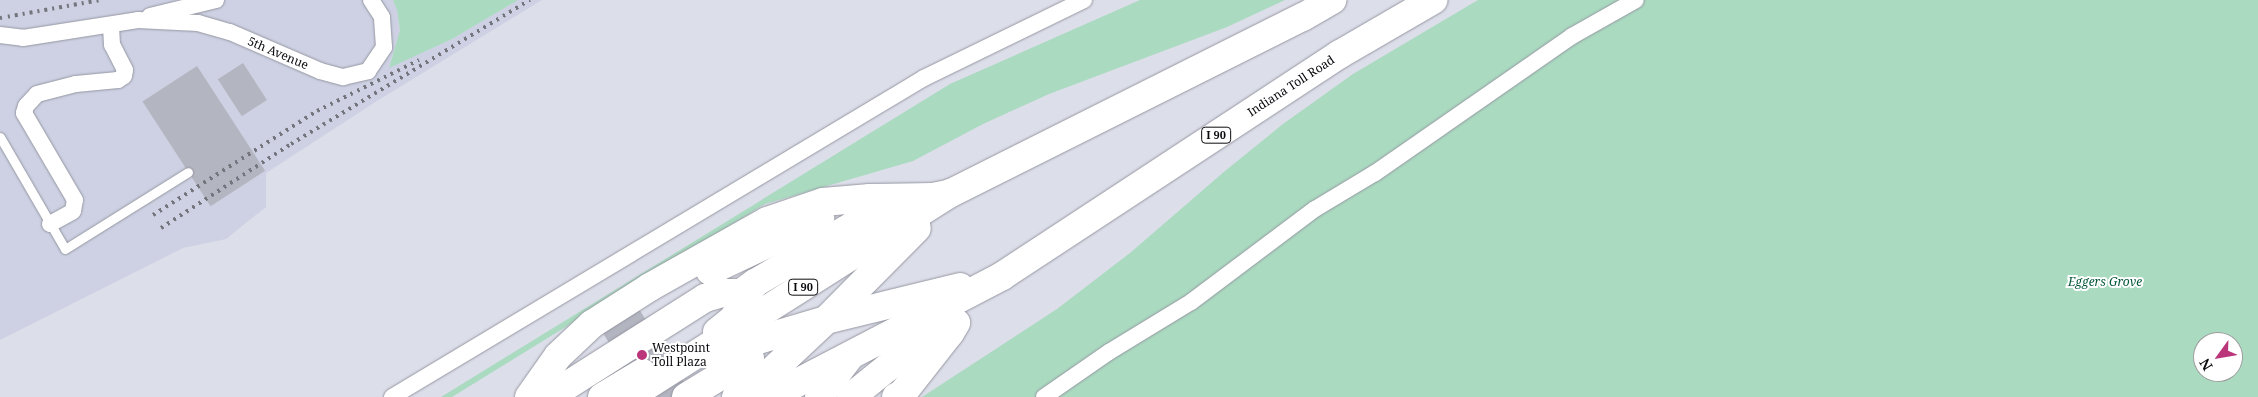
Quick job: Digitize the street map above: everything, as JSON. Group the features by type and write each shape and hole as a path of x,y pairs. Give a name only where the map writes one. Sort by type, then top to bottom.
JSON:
{"highway":[{"name":"I 90","path":"629,397 951,193 1303,17 1332,0"},
{"name":"Indiana Toll Road","path":"995,281 1340,54 1433,0"},
{"name":"I 90","path":"736,397 760,382 826,320 951,193"},
{"path":"537,396 558,356 592,324 716,248 768,221 822,202 904,196 933,197 951,193"},
{"path":"572,397 606,379 904,196"},
{"name":"I 90","path":"770,397 845,358 944,315 995,281"},
{"name":"I 90","path":"657,397 738,346 826,320 995,281"},
{"path":"899,396 950,333 962,310 995,281"},
{"path":"537,396 705,298 722,293 741,293 750,289"},
{"path":"602,397 723,328 734,318 750,289"},
{"path":"851,397 944,315"},
{"name":"I 90","path":"686,397 745,360 826,320"},
{"name":"I 90","path":"711,397 826,320"},
{"path":"803,396 815,378 845,358"}],"street":[{"name":"5th Avenue","path":"111,26 216,0"},
{"name":"5th Avenue","path":"0,35 23,38 111,26 138,20 198,24 230,32 320,71 344,77 368,70 384,46 382,17 371,0"},
{"path":"392,397 924,78 1084,0"},
{"path":"1044,397 1109,352 1191,302 1315,209 1374,174 1572,36 1636,0"},
{"path":"50,224 73,211 75,200 24,113 26,106 37,94 76,84 118,80 124,76 125,70 112,44 111,26"}],"lane":[{"path":"0,136 65,249 188,172"},
{"path":"899,396 944,315"}],"shaded area":[{"path":"0,0 393,0 397,10 400,30 389,67 452,39 518,0 542,0 377,101 266,173 266,207 226,239 183,248 0,340"}],"green space":[{"path":"393,0 518,0 452,39 389,68 400,30 397,10"},
{"path":"1140,0 1285,0 1227,27 1049,94 983,124 913,161 765,204 452,397 441,397 950,84"},
{"name":"Eggers Grove","path":"1478,0 2258,0 2258,397 922,397 1057,309 1130,253 1283,124 1353,74"}],"building":[{"path":"243,63 267,100 242,116 218,79"},
{"path":"197,66 265,171 211,206 142,101"},
{"name":"Westpoint Toll Plaza","path":"628,291 693,397 643,397 591,314"}],"railway":[{"path":"0,18 100,0"},
{"path":"161,228 291,144 530,0"},
{"path":"153,215 317,111 419,60"}],"place":[{"name":"Westpoint Toll Plaza","path":"642,355"}]}
